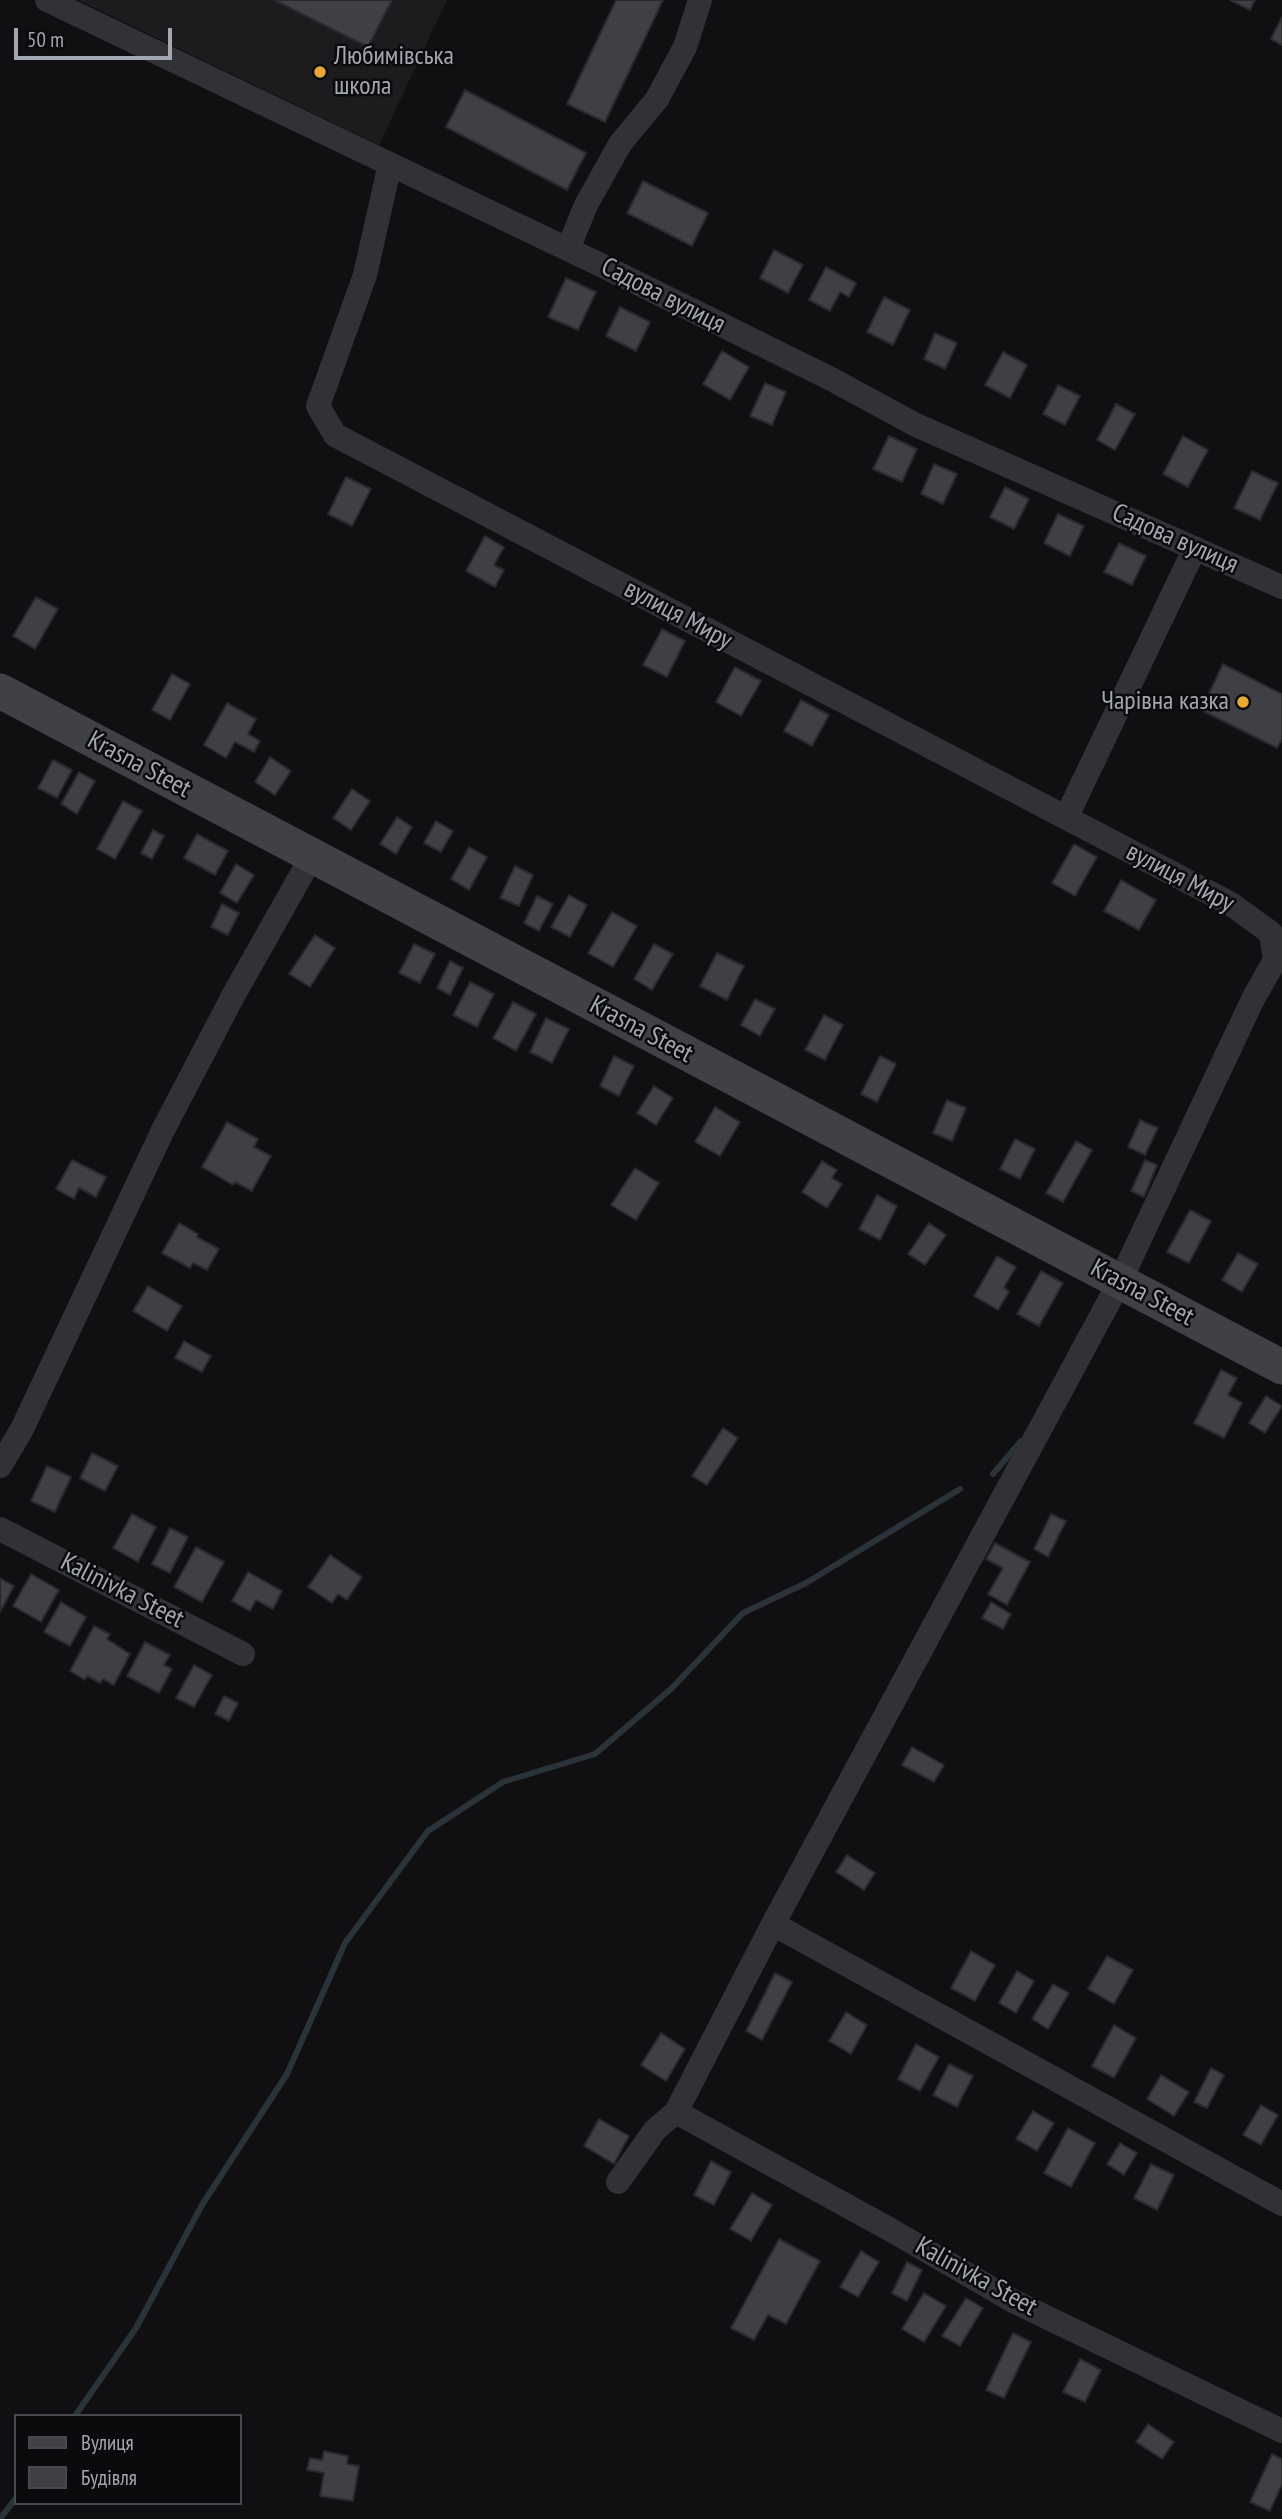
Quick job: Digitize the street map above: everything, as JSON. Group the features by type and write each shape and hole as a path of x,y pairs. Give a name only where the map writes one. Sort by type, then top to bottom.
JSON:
{"street":[{"name":"Садова вулиця","path":"47,0 568,249 833,380 916,425 1282,587"},
{"path":"568,249 586,205 620,144 657,99 674,68 685,47 700,0"},
{"name":"вулиця Миру","path":"390,164 365,275 318,406 335,435 1231,904 1271,933 1275,960 1252,999 1120,1281"},
{"path":"1066,818 1195,548"},
{"name":"Krasna Steet","path":"0,691 1282,1367"},
{"path":"0,1466 21,1431 163,1130 233,996 312,856"},
{"path":"618,2182 655,2130 676,2112 773,1924 1120,1281"},
{"name":"Kalinivka Steet","path":"0,1529 243,1654"},
{"path":"773,1924 1282,2204"},
{"name":"Kalinivka Steet","path":"676,2112 891,2230 1013,2301 1282,2431"}],"shaded area":[{"name":"Любимівська школа","path":"78,0 447,0 379,145"}],"building":[{"path":"274,0 392,0 368,47"},
{"path":"616,0 663,0 605,122 567,104"},
{"path":"1230,0 1255,0 1250,10"},
{"path":"1282,17 1282,45 1271,39"},
{"path":"465,90 586,153 567,190 446,127"},
{"path":"643,181 708,213 692,246 627,213"},
{"path":"774,250 803,265 788,293 760,278"},
{"path":"826,267 856,283 849,297 840,292 830,311 809,300"},
{"path":"566,278 596,292 578,330 548,317"},
{"path":"884,297 910,310 893,345 867,332"},
{"path":"620,307 650,322 636,351 606,336"},
{"path":"935,333 957,343 945,369 924,359"},
{"path":"722,351 749,367 730,400 703,384"},
{"path":"1003,352 1027,365 1010,398 985,385"},
{"path":"765,383 786,392 772,425 750,416"},
{"path":"1058,385 1080,396 1065,425 1043,414"},
{"path":"1116,404 1135,414 1115,450 1097,440"},
{"path":"889,436 917,449 902,482 873,469"},
{"path":"1183,436 1208,450 1188,487 1163,474"},
{"path":"934,464 957,474 943,504 921,494"},
{"path":"1252,471 1278,483 1260,520 1234,508"},
{"path":"346,477 371,489 352,526 328,514"},
{"path":"1005,487 1029,499 1014,529 990,517"},
{"path":"1058,514 1084,526 1070,556 1044,543"},
{"path":"485,536 504,547 494,565 504,570 495,587 466,571"},
{"path":"1119,543 1146,556 1132,585 1104,572"},
{"path":"36,597 58,609 35,649 13,636"},
{"path":"662,629 685,641 667,677 643,665"},
{"name":"Чарівна казка","path":"1223,664 1282,694 1282,739 1277,748 1201,710"},
{"path":"735,667 761,681 741,716 716,702"},
{"path":"172,674 190,684 170,720 152,710"},
{"path":"801,700 829,715 812,746 784,731"},
{"path":"227,703 256,719 248,734 260,741 254,752 235,742 226,758 204,745"},
{"path":"270,757 291,771 275,795 255,782"},
{"path":"53,760 72,770 57,798 38,788"},
{"path":"79,772 95,781 77,814 61,804"},
{"path":"352,789 370,801 351,830 333,818"},
{"path":"123,801 142,811 115,859 97,849"},
{"path":"397,817 412,827 396,854 380,844"},
{"path":"436,821 453,831 441,852 424,843"},
{"path":"153,830 164,836 152,859 141,853"},
{"path":"197,834 228,851 215,875 184,858"},
{"path":"1074,844 1097,857 1075,896 1052,883"},
{"path":"469,847 487,857 469,890 451,879"},
{"path":"236,864 254,875 237,903 220,893"},
{"path":"515,866 533,875 519,906 500,898"},
{"path":"1121,880 1156,900 1139,930 1104,911"},
{"path":"569,895 587,905 570,937 551,927"},
{"path":"537,896 553,904 539,931 524,923"},
{"path":"222,904 239,913 228,935 211,927"},
{"path":"612,912 637,926 613,967 588,953"},
{"path":"315,935 335,948 310,987 289,974"},
{"path":"414,944 435,954 420,983 399,973"},
{"path":"654,944 673,954 652,990 634,979"},
{"path":"717,953 744,966 727,1000 700,986"},
{"path":"450,961 463,968 450,995 437,988"},
{"path":"470,982 494,994 477,1027 453,1015"},
{"path":"755,999 775,1009 760,1036 741,1025"},
{"path":"513,1002 536,1014 516,1051 493,1038"},
{"path":"824,1015 843,1025 825,1060 805,1050"},
{"path":"546,1018 569,1029 552,1063 530,1052"},
{"path":"614,1056 634,1066 619,1096 600,1086"},
{"path":"880,1056 896,1064 877,1102 861,1094"},
{"path":"654,1086 673,1098 656,1125 637,1113"},
{"path":"947,1100 966,1108 952,1141 933,1133"},
{"path":"715,1107 740,1122 720,1156 695,1142"},
{"path":"1140,1120 1158,1128 1145,1155 1128,1147"},
{"path":"227,1122 258,1139 254,1147 271,1156 252,1191 235,1182 233,1185 202,1167"},
{"path":"1015,1139 1035,1149 1020,1179 1000,1169"},
{"path":"1076,1141 1092,1150 1063,1202 1046,1193"},
{"path":"72,1160 106,1177 96,1197 79,1188 74,1199 56,1189"},
{"path":"1145,1160 1157,1165 1144,1197 1131,1191"},
{"path":"822,1161 837,1170 832,1178 842,1184 827,1208 802,1192"},
{"path":"635,1168 659,1183 636,1220 611,1205"},
{"path":"877,1195 897,1206 880,1240 859,1229"},
{"path":"1190,1210 1211,1221 1189,1263 1167,1252"},
{"path":"179,1223 219,1249 207,1270 193,1263 190,1268 162,1253"},
{"path":"929,1223 946,1235 925,1265 908,1254"},
{"path":"1238,1253 1258,1264 1242,1292 1222,1280"},
{"path":"997,1256 1016,1267 1004,1287 1009,1292 998,1310 974,1296"},
{"path":"1041,1271 1063,1283 1039,1326 1017,1314"},
{"path":"148,1286 182,1306 167,1331 133,1311"},
{"path":"184,1341 211,1356 202,1372 175,1358"},
{"path":"1221,1370 1237,1378 1228,1395 1242,1403 1224,1438 1194,1423"},
{"path":"1266,1396 1282,1406 1265,1433 1249,1423"},
{"path":"723,1428 738,1438 707,1485 692,1476"},
{"path":"92,1453 118,1466 105,1491 80,1478"},
{"path":"47,1466 71,1477 55,1512 31,1501"},
{"path":"132,1514 156,1527 138,1562 113,1548"},
{"path":"1051,1514 1066,1521 1048,1557 1034,1549"},
{"path":"170,1528 188,1537 170,1573 152,1564"},
{"path":"995,1543 1030,1562 1007,1605 988,1594 1003,1568 986,1559"},
{"path":"196,1547 224,1562 202,1602 174,1587"},
{"path":"330,1555 362,1577 347,1600 338,1594 332,1603 308,1587"},
{"path":"248,1572 282,1591 273,1609 256,1600 250,1611 232,1601"},
{"path":"31,1574 59,1590 41,1622 13,1606"},
{"path":"0,1578 14,1586 0,1612"},
{"path":"61,1602 86,1617 70,1646 44,1632"},
{"path":"991,1602 1011,1614 1003,1629 982,1618"},
{"path":"94,1626 110,1634 107,1639 130,1654 114,1685 103,1679 100,1683 87,1676 85,1680 70,1671"},
{"path":"145,1642 170,1655 164,1665 172,1669 159,1693 127,1676"},
{"path":"194,1665 212,1675 194,1707 176,1698"},
{"path":"224,1696 238,1703 229,1721 215,1714"},
{"path":"912,1747 944,1765 934,1782 902,1765"},
{"path":"847,1855 875,1873 864,1890 836,1872"},
{"path":"971,1951 995,1965 975,2001 951,1988"},
{"path":"1107,1956 1133,1970 1114,2004 1088,1989"},
{"path":"1017,1971 1034,1981 1016,2013 999,2003"},
{"path":"775,1973 792,1982 762,2040 746,2031"},
{"path":"1053,1984 1069,1993 1048,2029 1032,2019"},
{"path":"846,2012 867,2025 851,2054 829,2041"},
{"path":"1114,2025 1136,2038 1114,2078 1092,2066"},
{"path":"661,2033 685,2049 666,2081 641,2065"},
{"path":"916,2044 939,2057 920,2091 898,2079"},
{"path":"949,2064 973,2076 957,2107 933,2095"},
{"path":"1211,2068 1224,2075 1207,2108 1194,2102"},
{"path":"1161,2075 1189,2092 1174,2116 1147,2099"},
{"path":"1261,2105 1278,2115 1261,2145 1243,2135"},
{"path":"1033,2111 1054,2123 1037,2151 1016,2139"},
{"path":"599,2119 629,2136 614,2164 584,2146"},
{"path":"1068,2128 1095,2143 1071,2187 1044,2173"},
{"path":"1120,2143 1137,2153 1124,2175 1107,2164"},
{"path":"711,2161 731,2172 714,2205 694,2195"},
{"path":"1151,2164 1174,2175 1157,2210 1134,2198"},
{"path":"752,2193 772,2205 751,2241 730,2229"},
{"path":"779,2239 820,2261 786,2324 768,2315 754,2340 731,2328"},
{"path":"861,2251 879,2262 858,2297 840,2287"},
{"path":"907,2262 922,2270 907,2301 892,2293"},
{"path":"924,2293 946,2306 924,2342 902,2329"},
{"path":"966,2298 983,2308 960,2346 942,2336"},
{"path":"1013,2333 1031,2342 1004,2398 986,2390"},
{"path":"1080,2359 1101,2370 1085,2402 1063,2392"},
{"path":"1148,2424 1174,2442 1162,2459 1136,2442"},
{"path":"324,2451 348,2456 347,2464 359,2466 353,2501 320,2496 324,2473 307,2470 310,2458 322,2460"},
{"path":"1272,2454 1282,2459 1282,2484 1270,2511 1250,2502"}],"waterway":[{"path":"993,1474 1021,1441"},
{"path":"76,2414 136,2328 202,2205 287,2074 345,1943 428,1831 503,1782 595,1754 672,1688 743,1613 806,1583 960,1489"},
{"path":"0,2519 14,2501"}],"place":[{"name":"Любимівська школа","path":"320,72"},
{"name":"Чарівна казка","path":"1243,702"}]}
